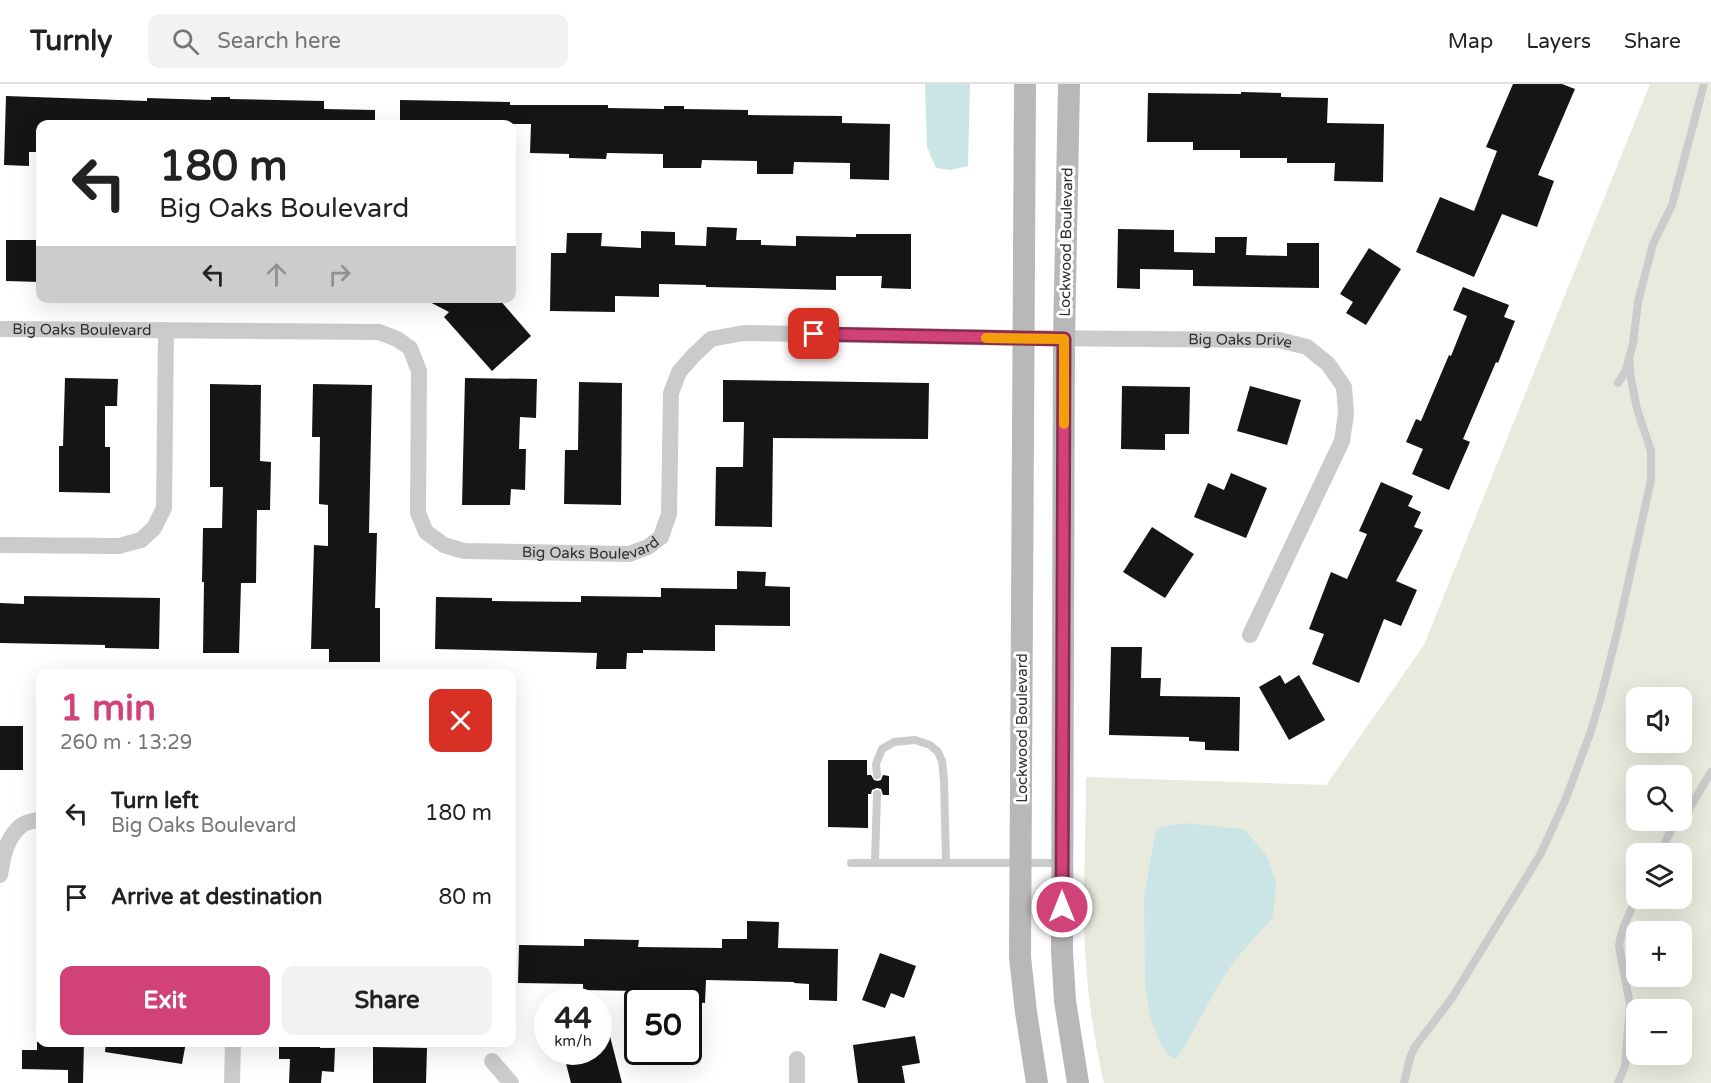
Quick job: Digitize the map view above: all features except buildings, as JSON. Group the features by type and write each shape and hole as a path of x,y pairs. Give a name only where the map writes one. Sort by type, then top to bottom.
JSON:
{"main road":[{"name":"Lockwood Boulevard","path":"1025,84 1020,957 1037,1083"},
{"name":"Lockwood Boulevard","path":"1069,84 1064,339 1062,951 1064,991 1078,1083"}],"street":[{"name":"Big Oaks Boulevard","path":"0,329 378,332 397,339 410,348 419,371 418,513 426,532 444,545 464,551 629,554 648,548 661,537 669,514 671,393 679,372 711,339 744,333 1064,339"},
{"name":"Big Oaks Boulevard","path":"0,545 119,546 141,540 154,528 164,508 166,330"},
{"name":"Big Oaks Drive","path":"1064,339 1279,340 1307,347 1328,364 1344,387 1346,414 1342,441 1250,635"},
{"path":"0,875 9,839 23,824 36,820"},
{"path":"232,1083 233,1047"},
{"path":"797,1083 798,1059"},
{"path":"492,1061 510,1083"}],"lane":[{"path":"1618,383 1624,372 1635,336 1638,302 1648,261 1672,204 1704,84"},
{"path":"1404,1083 1414,1048 1452,998 1544,848 1565,801 1591,731 1618,629 1651,480 1651,451 1637,409 1629,358"},
{"path":"877,775 876,764 882,749 894,742 915,740 939,752 944,780 946,863"},
{"path":"1692,804 1711,772"},
{"path":"875,863 877,794"},
{"path":"851,863 1062,863"},
{"path":"1618,1083 1625,1066 1630,1005 1619,946 1624,924 1632,909"}],"shaded area":[{"path":"1650,84 1711,84 1711,1083 1104,1083 1095,1040 1085,954 1086,777 1326,785 1424,645"}],"water":[{"path":"925,84 970,84 968,166 950,170 936,168 927,147"},
{"path":"1183,823 1244,829 1267,856 1276,881 1273,917 1235,960 1177,1058 1172,1058 1160,1043 1151,1020 1145,985 1144,896 1156,829"}],"slow traffic":[{"path":"986,338 1064,339 1064,424"}],"route":[{"path":"814,334 1064,339 1062,907"}]}
